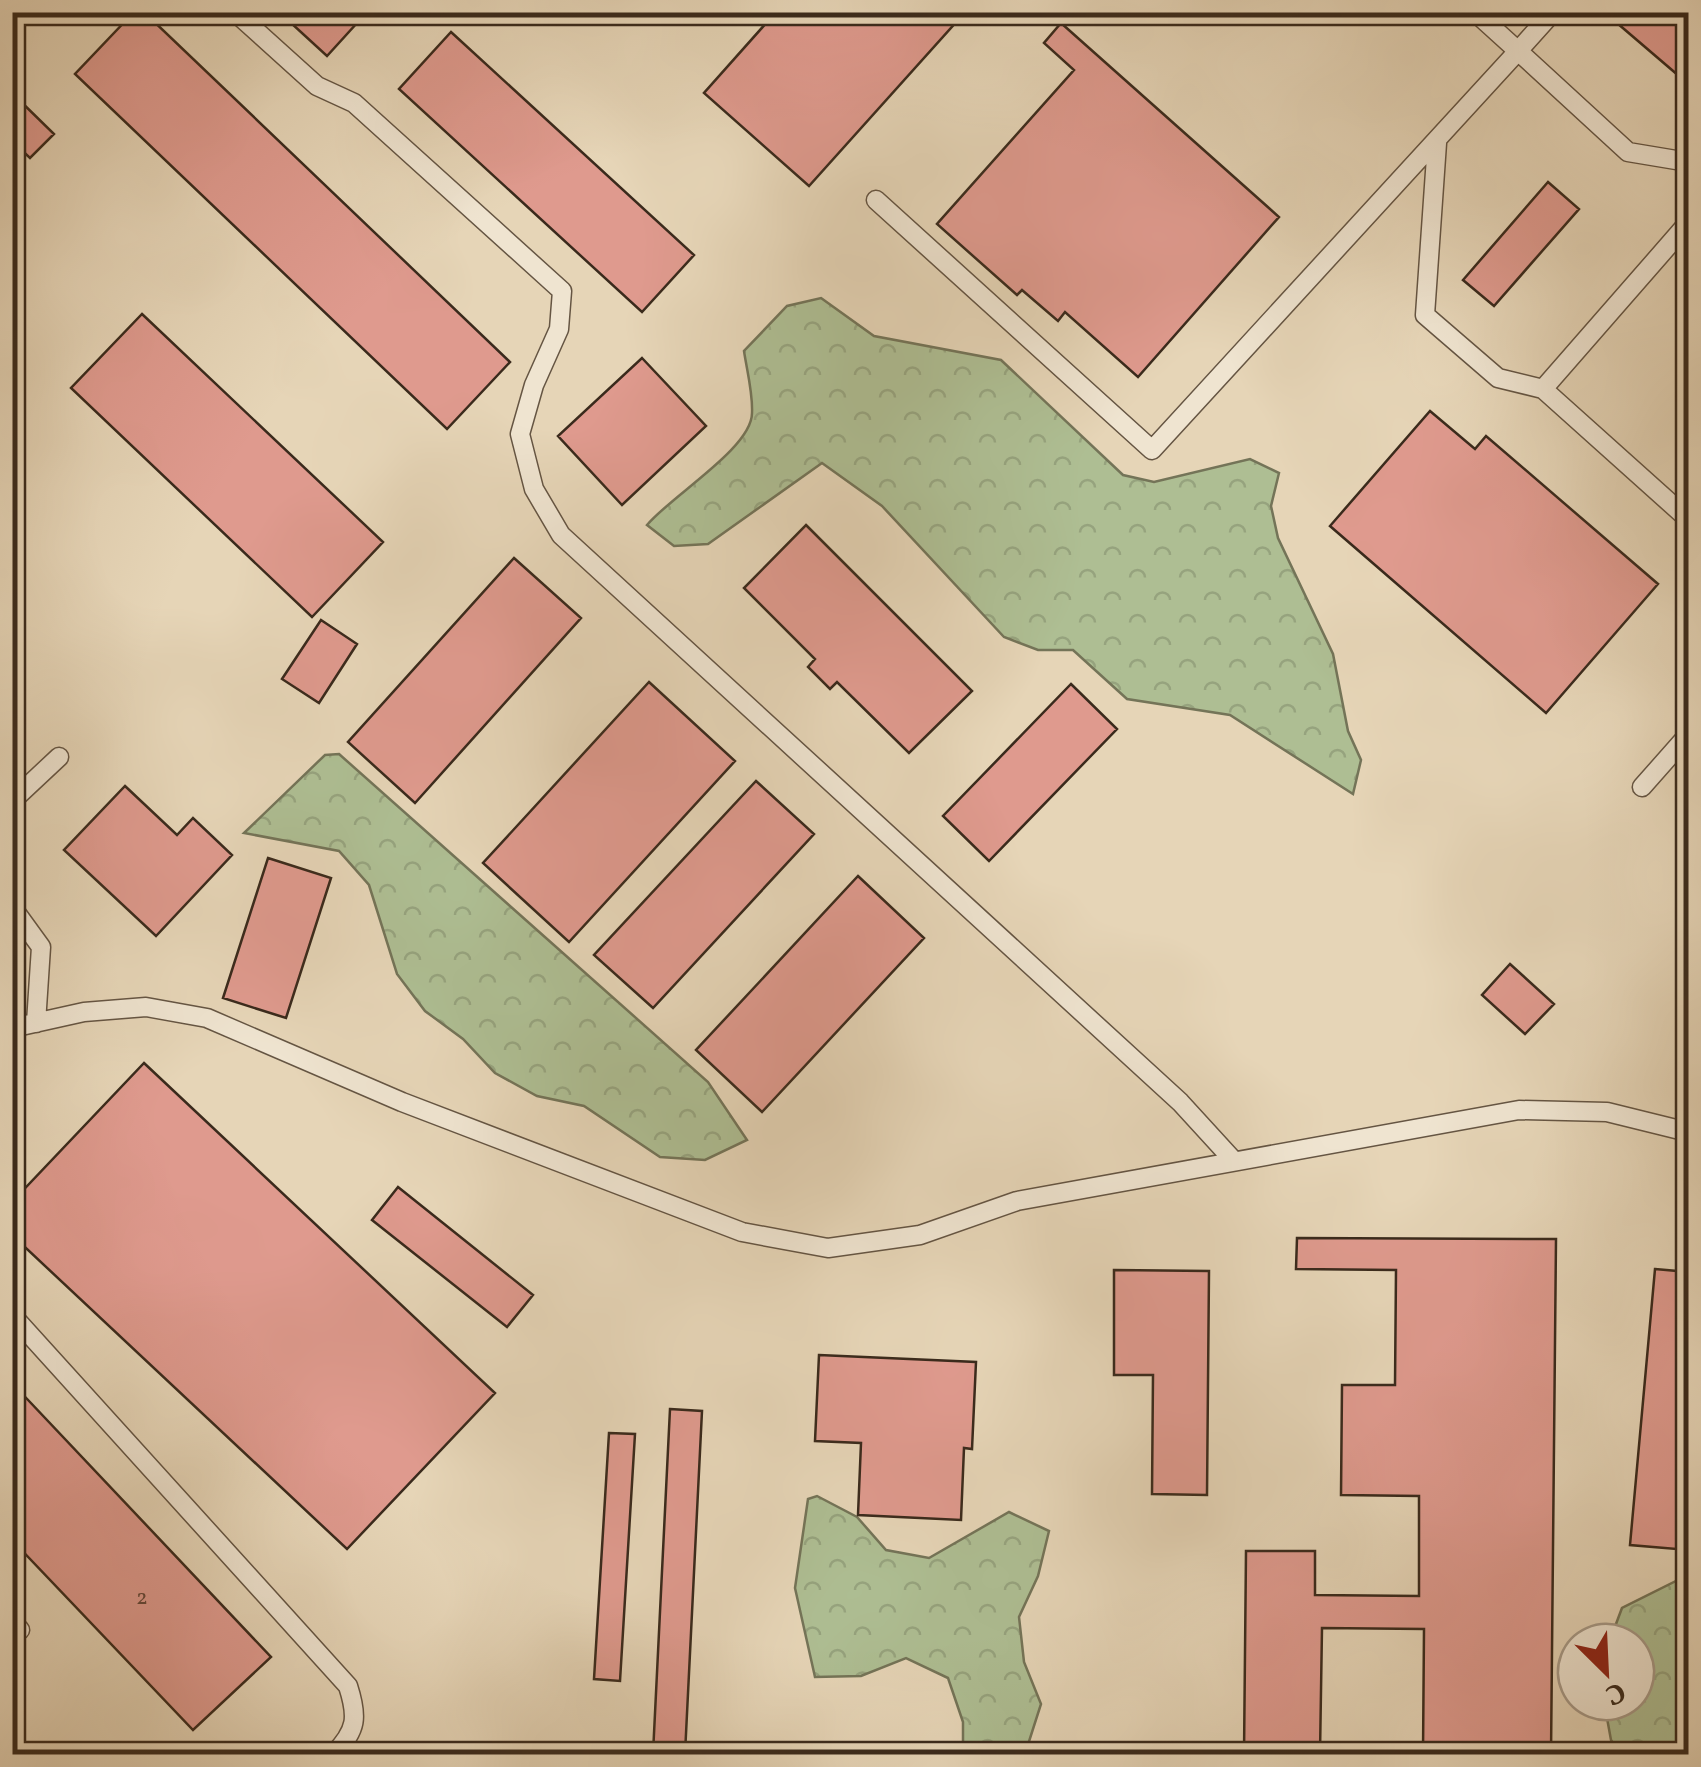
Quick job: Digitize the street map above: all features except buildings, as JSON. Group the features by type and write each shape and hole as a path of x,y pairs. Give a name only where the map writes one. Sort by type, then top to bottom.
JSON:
{"lane":[{"path":"235,12 316,86 354,103 562,291 559,329 534,385 520,434 534,489 561,536 1180,1102 1234,1162"},
{"path":"1475,12 1628,152 1688,162"},
{"path":"876,200 1152,450 1437,143 1552,12"},
{"path":"1437,143 1425,315 1498,378 1543,388 1688,520"},
{"path":"1543,388 1688,223"},
{"path":"1642,787 1688,735"},
{"path":"12,801 59,757"},
{"path":"12,908 41,947 36,1024"},
{"path":"12,1028 84,1012 146,1007 207,1018 402,1102 742,1232 828,1248 920,1235 1016,1201 1519,1110 1607,1112 1688,1132"},
{"path":"12,1315 348,1686 357,1713 348,1740 334,1754"}],"green space":[{"path":"821,298 874,336 1001,360 1123,475 1154,482 1250,459 1279,473 1271,506 1278,538 1333,654 1348,731 1361,760 1353,794 1230,715 1127,699 1073,650 1038,650 1004,637 882,506 822,463 708,544 674,546 647,525 725,456 748,427 752,405 744,351 787,306"},
{"path":"339,754 708,1082 747,1140 705,1160 660,1157 584,1106 537,1096 495,1073 463,1039 425,1011 397,974 369,885 339,851 244,833 325,755"},
{"path":"817,1496 857,1517 886,1550 929,1558 1009,1512 1049,1531 1038,1576 1019,1617 1024,1662 1041,1704 1025,1754 963,1754 963,1722 948,1678 906,1658 861,1676 815,1677 795,1588 808,1499"},
{"path":"1688,1575 1688,1754 1621,1754 1611,1740 1608,1722 1656,1722 1656,1622 1617,1622 1622,1608"}]}
